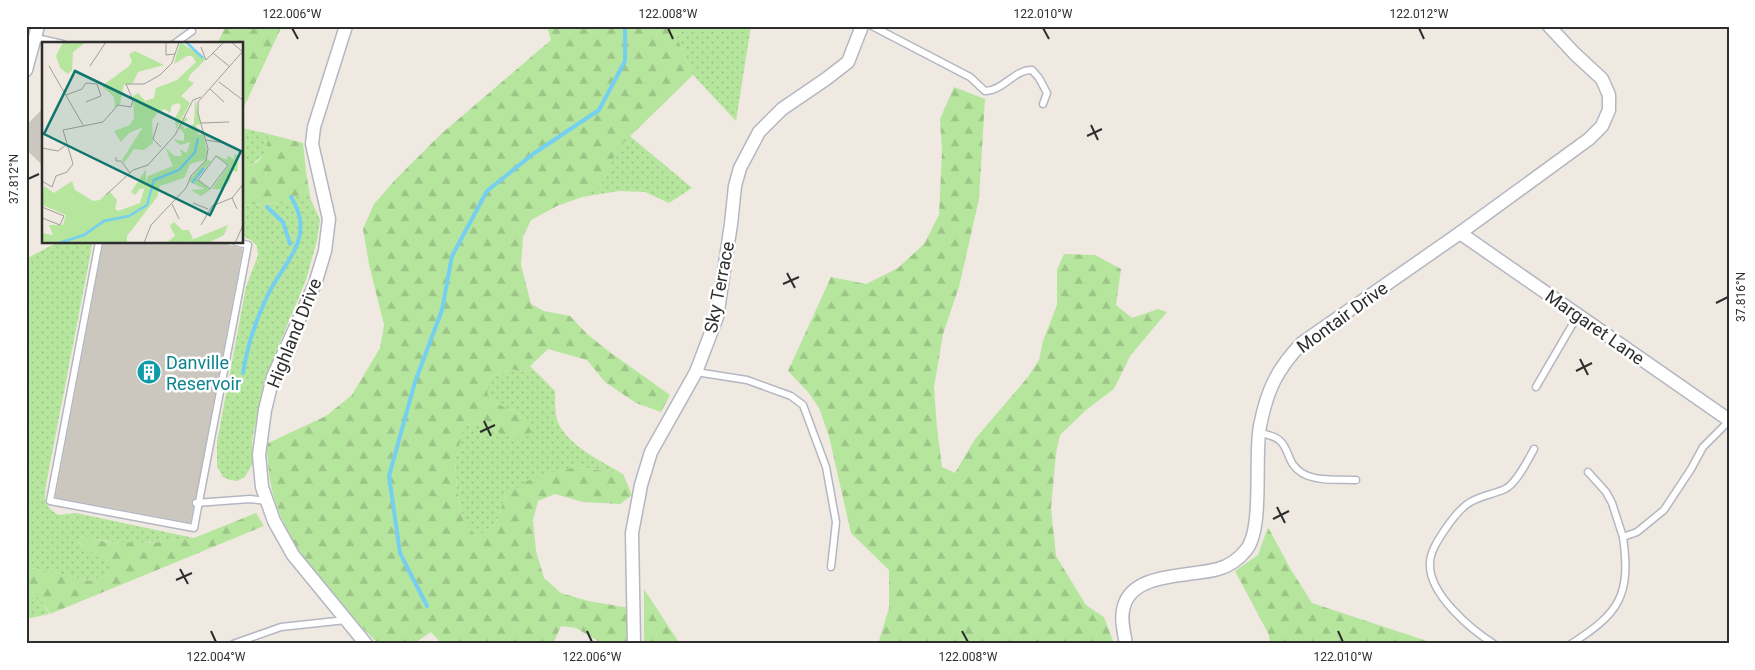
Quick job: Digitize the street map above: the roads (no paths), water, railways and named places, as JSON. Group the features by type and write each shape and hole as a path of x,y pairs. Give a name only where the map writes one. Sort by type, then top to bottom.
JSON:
{"street":[{"name":"Highland Drive","path":"346,26 314,127 312,144 329,219 325,250 315,284 273,377 265,410 259,455 262,486 267,501 274,521 293,555 366,644"},
{"name":"Sky Terrace","path":"634,644 632,533 641,486 651,452 696,372 717,317 735,186 740,168 764,126 782,109 826,80 848,62 862,26"},
{"name":"Montair Drive","path":"1126,644 1123,608 1127,596 1140,586 1156,580 1218,569 1232,564 1247,549 1255,527 1259,433 1271,385 1285,361 1302,343 1460,234 1589,139 1602,126 1609,110 1609,96 1602,79 1549,26"},
{"path":"26,70 37,32"},
{"name":"Margaret Lane","path":"1460,234 1729,421"}],"lane":[{"path":"872,26 970,77 985,91 990,91 1026,70 1032,70 1040,78 1047,93 1044,104"},
{"path":"177,42 192,31"},
{"path":"37,32 59,42"},
{"path":"100,244 50,501 194,528 197,503 248,245 244,244"},
{"path":"1536,387 1578,315"},
{"path":"696,372 746,380 791,396 802,405 826,468 833,504 836,522 831,567"},
{"path":"1623,537 1637,532 1664,510 1703,447 1729,421"},
{"path":"1259,433 1277,437 1296,467 1302,473 1322,478 1356,480"},
{"path":"1494,644 1470,626 1442,596 1432,577 1430,561 1436,543 1451,520 1462,508 1478,498 1506,488 1521,470 1534,449"},
{"path":"1571,644 1599,625 1611,613 1623,592 1626,560 1623,537 1612,503 1606,492 1588,472"},
{"path":"197,503 250,499 267,501"},
{"path":"234,644 281,627 346,620"}],"waterway":[{"path":"427,606 400,553 389,476 415,382 442,310 452,256 487,191 533,154 599,110 625,61 625,26"},
{"path":"243,373 252,335 262,308 272,286 288,262 299,239 301,226 298,212 291,197"},
{"path":"267,207 283,222 290,244"}],"place":[{"name":"Danville Reservoir","path":"149,372"}]}
